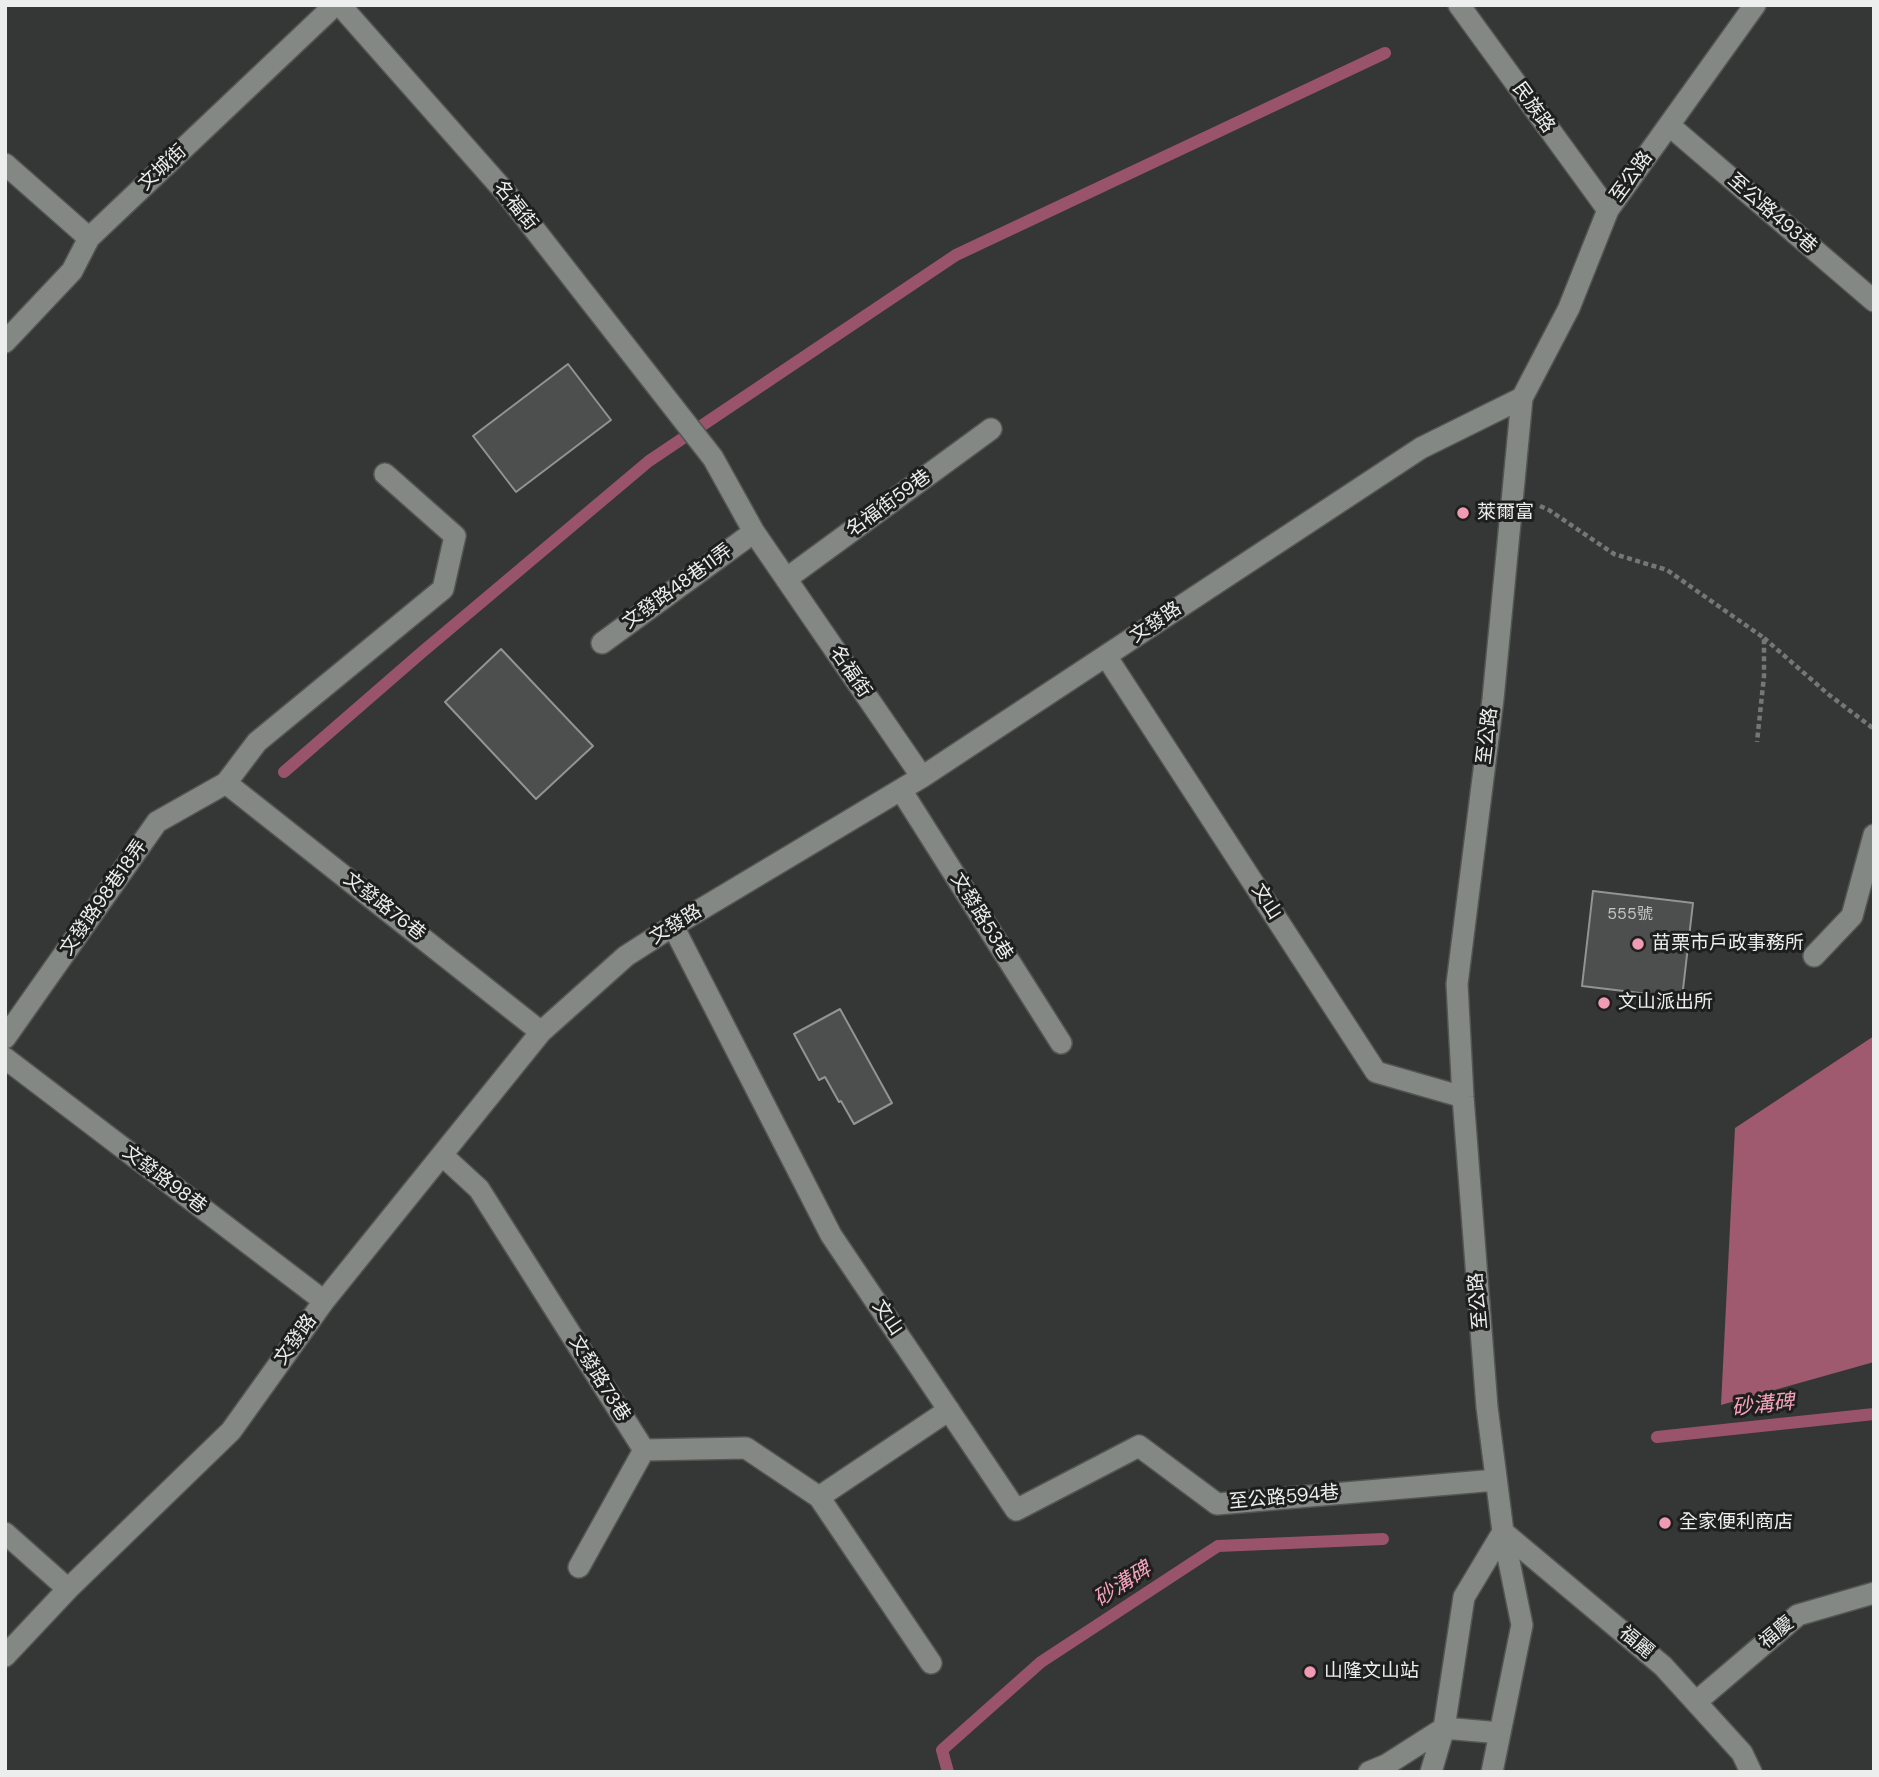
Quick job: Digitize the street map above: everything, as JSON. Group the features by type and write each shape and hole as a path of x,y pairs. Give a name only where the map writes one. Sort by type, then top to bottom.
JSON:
{"street":[{"name":"文城街","path":"5,342 72,271 89,238 338,5"},
{"name":"名福街","path":"338,5 506,193 713,458 754,532 922,777"},
{"name":"民族路","path":"1459,5 1608,210"},
{"name":"至公路","path":"1492,1772 1522,1625 1503,1532 1488,1406 1463,1097 1457,984 1493,699 1522,398 1569,308 1608,210 1755,5"},
{"name":"至公路493巷","path":"1670,126 1874,302"},
{"path":"5,164 89,238"},
{"name":"文發路","path":"5,1656 68,1589 231,1430 324,1301 541,1032 626,956 922,777 1421,448 1522,398"},
{"name":"名福街59巷","path":"786,579 991,429"},
{"path":"226,783 257,742 443,589 455,536 385,474"},
{"name":"文發路48巷11弄","path":"602,643 754,532"},
{"name":"文山","path":"1106,656 1376,1072 1463,1097"},
{"name":"文發路76巷","path":"226,783 541,1032"},
{"name":"文發路98巷18弄","path":"5,1038 157,822 226,783"},
{"name":"文發路53巷","path":"901,790 1061,1043"},
{"path":"1814,956 1852,916 1874,835"},
{"name":"文山","path":"673,926 831,1235 949,1410"},
{"name":"文發路98巷","path":"5,1058 324,1301"},
{"name":"文發路73巷","path":"442,1155 479,1189 644,1450"},
{"path":"819,1497 949,1410"},
{"name":"至公路594巷","path":"949,1410 1016,1510 1139,1446 1217,1504 1496,1480"},
{"path":"579,1567 644,1450 746,1448 819,1497 931,1663"},
{"path":"1431,1772 1444,1728 1464,1597 1503,1532"},
{"name":"福麗","path":"1503,1532 1663,1666 1742,1753 1751,1772"},
{"path":"5,1533 68,1589"},
{"name":"福慶","path":"1696,1702 1798,1615 1874,1593"},
{"path":"1369,1772 1444,1728 1500,1733"}],"path":[{"path":"1513,494 1549,510 1614,554 1667,570 1765,638 1828,694 1874,729"},
{"path":"1757,743 1765,638"}],"shaded area":[{"path":"1874,1036 1874,1362 1721,1405 1735,1128"}],"building":[{"path":"568,364 611,420 516,492 473,436"},
{"path":"501,649 593,746 536,799 445,702"},
{"name":"苗栗市戶政事務所","path":"1593,891 1693,903 1682,998 1582,986"},
{"path":"840,1009 892,1103 854,1124 825,1077 819,1080 794,1034"}],"waterway":[{"path":"284,772 649,461 956,255 1385,53"},
{"name":"砂溝碑","path":"1657,1437 1874,1414"},
{"name":"砂溝碑","path":"948,1772 942,1750 1041,1662 1218,1546 1383,1539"}],"place":[{"name":"萊爾富","path":"1463,513"},
{"name":"苗栗市戶政事務所","path":"1638,944"},
{"name":"文山派出所","path":"1604,1003"},
{"name":"全家便利商店","path":"1665,1523"},
{"name":"山隆文山站","path":"1310,1672"}]}
